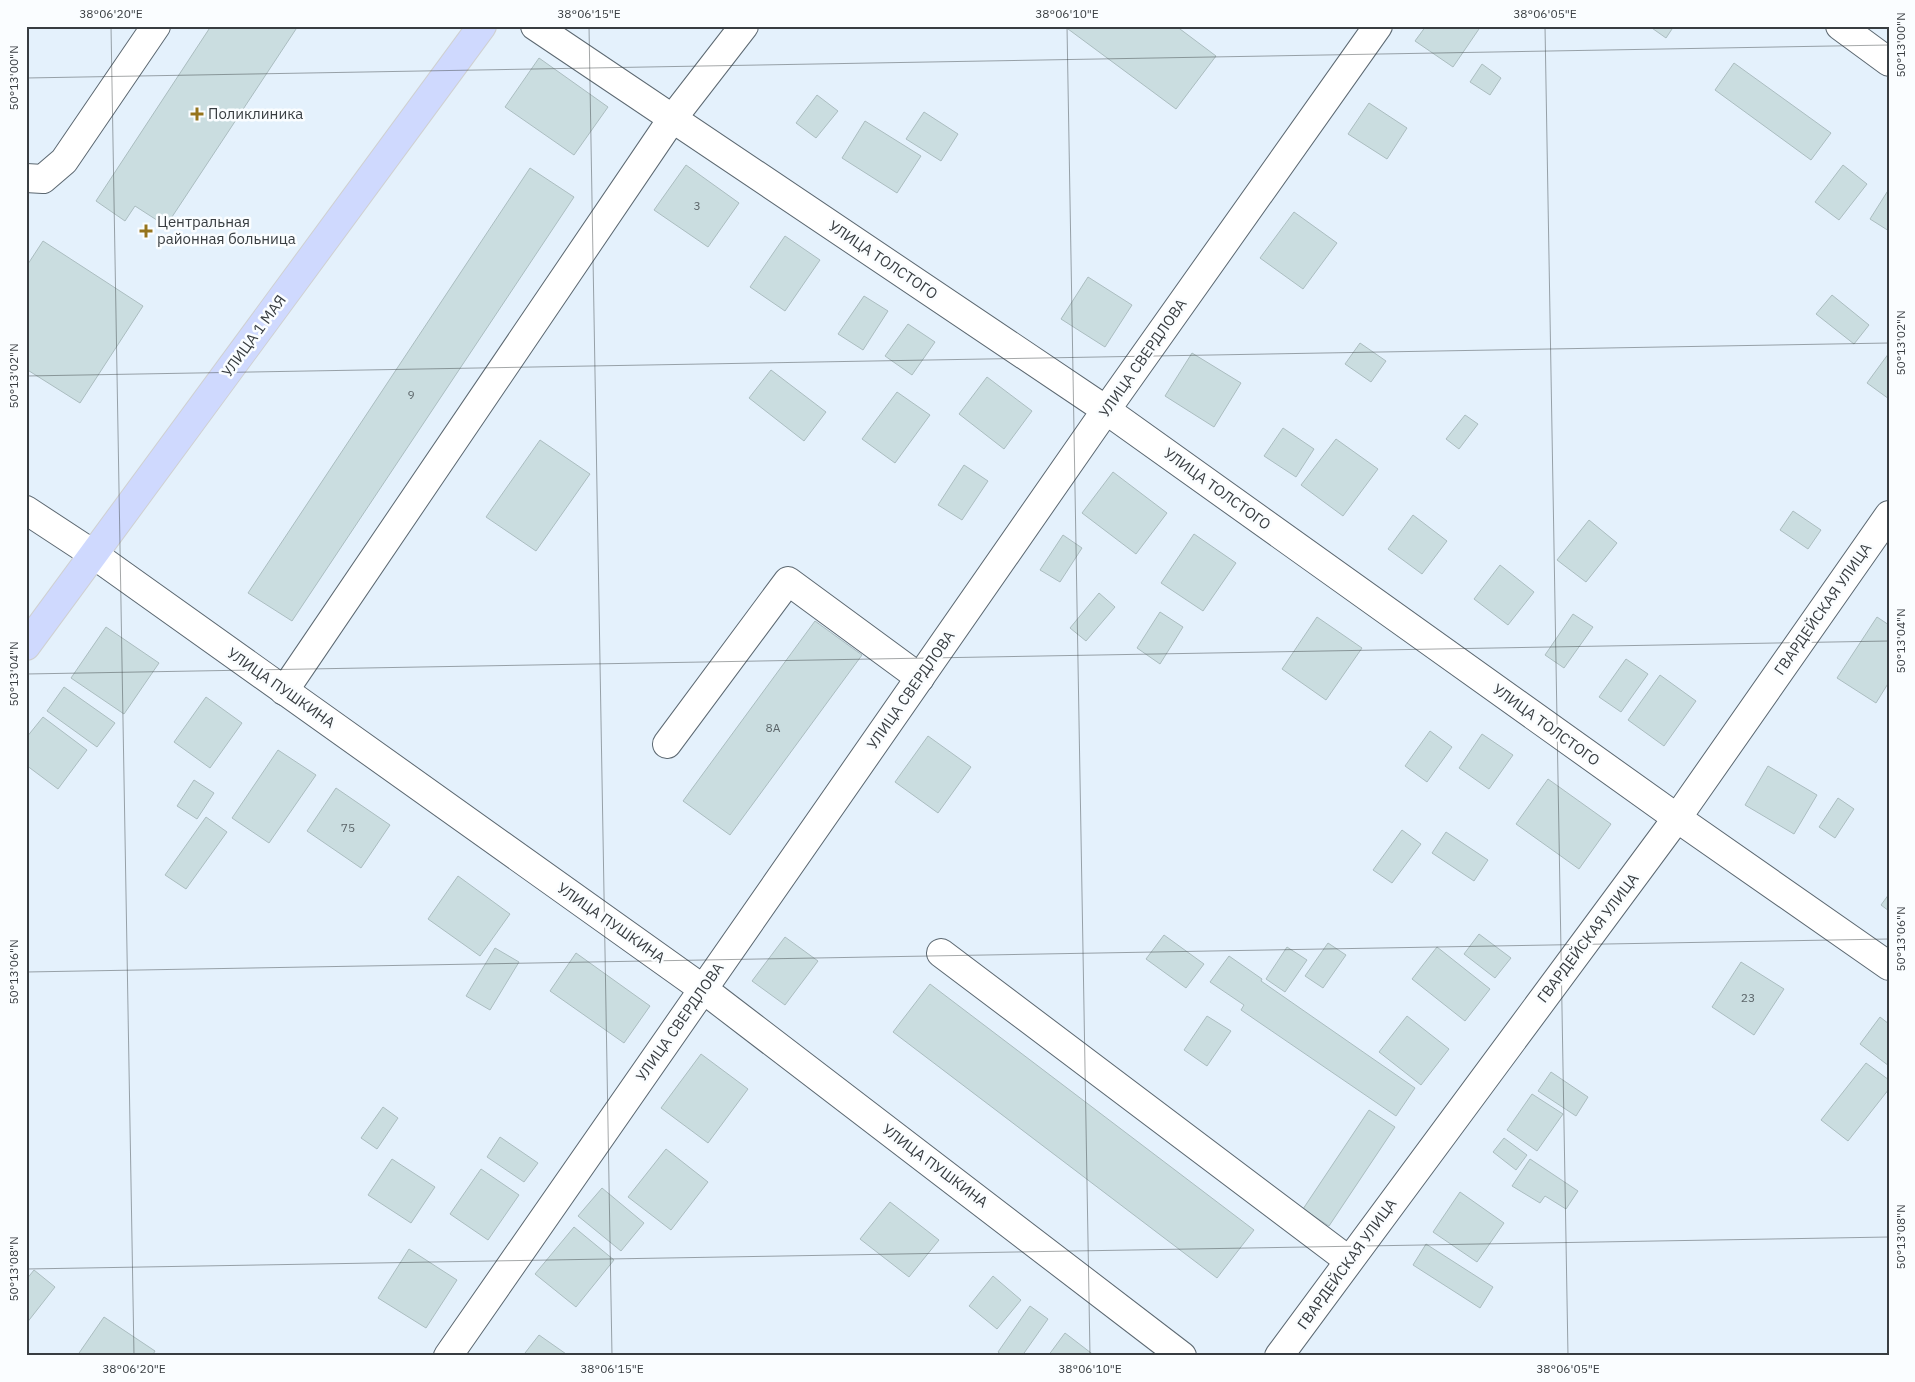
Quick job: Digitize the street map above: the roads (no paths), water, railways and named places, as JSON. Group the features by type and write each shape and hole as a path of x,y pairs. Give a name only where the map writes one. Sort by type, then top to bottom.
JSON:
{"main road":[{"name":"УЛИЦА 1 МАЯ","path":"26,646 482,26"}],"street":[{"path":"26,178 44,179 64,161 156,26"},
{"name":"УЛИЦА ТОЛСТОГО","path":"535,26 1106,410 1677,818 1889,966"},
{"path":"284,691 672,119 744,26"},
{"name":"УЛИЦА СВЕРДЛОВА","path":"448,1356 1106,410 1378,26"},
{"path":"1840,26 1889,62"},
{"name":"УЛИЦА ПУШКИНА","path":"29,515 93,554 703,989 1182,1356"},
{"name":"ГВАРДЕЙСКАЯ УЛИЦА","path":"1279,1356 1348,1260 1677,818 1889,515"},
{"path":"667,744 788,581 920,678"},
{"path":"942,953 1348,1260"}],"place":[{"name":"Поликлиника","path":"197,114"},
{"name":"Центральная районная больница","path":"146,231"}]}
